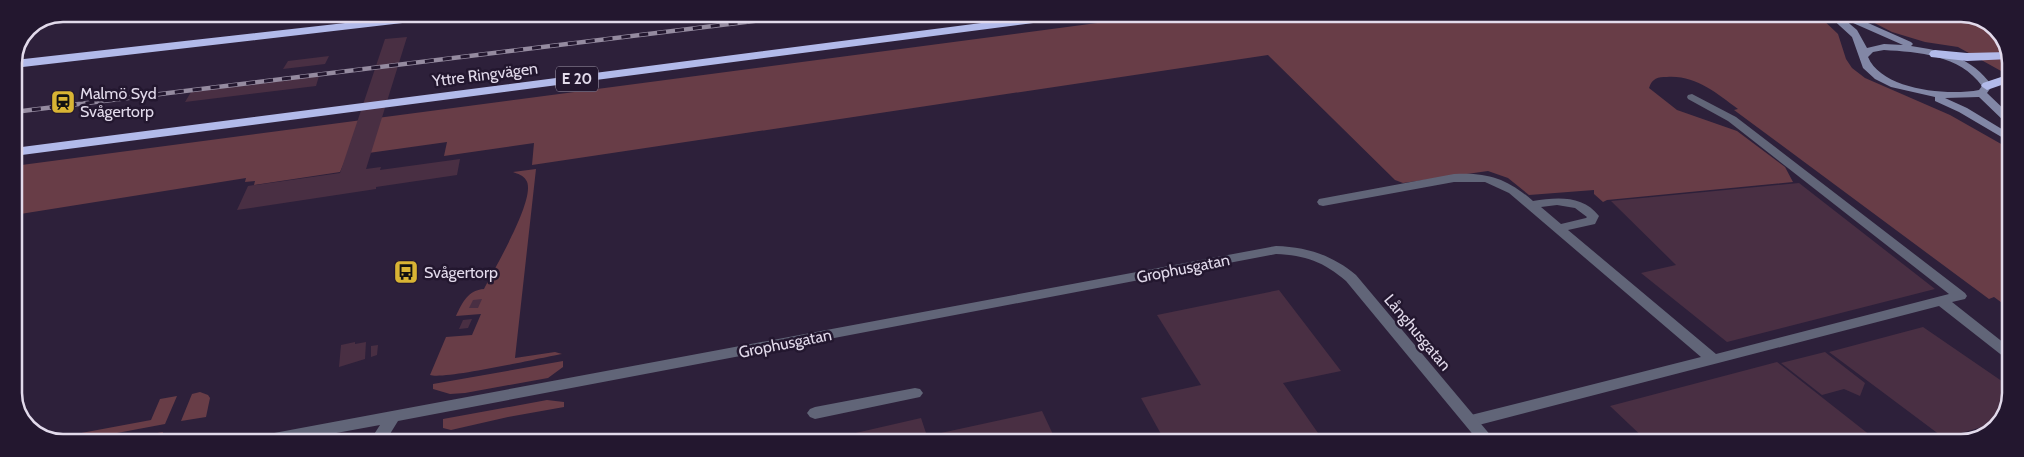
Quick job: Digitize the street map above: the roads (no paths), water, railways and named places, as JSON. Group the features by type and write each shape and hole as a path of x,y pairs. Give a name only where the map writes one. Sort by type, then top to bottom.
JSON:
{"highway":[{"path":"22,63 384,22"},
{"name":"Yttre Ringvägen","path":"22,152 1017,22"},
{"path":"1930,52 1967,57 2001,56"},
{"path":"1985,89 2001,82"}],"main road":[{"path":"1842,22 1860,39 1863,63 1871,71 1885,80 1925,93 1962,110 2001,134"},
{"path":"1858,22 1878,32 1972,69 1983,77 1990,103 2001,113"},
{"path":"1863,56 1870,50 1884,47 1930,52"},
{"path":"1925,93 1959,97 1985,89"}],"street":[{"path":"1470,421 1960,296 1732,119 1692,97"},
{"path":"1323,202 1469,177 1499,182 1513,190 1714,360"},
{"path":"1531,205 1558,201 1575,203 1586,209 1593,216 1592,221 1558,228"},
{"name":"Grophusgatan","path":"303,434 1276,250 1312,253"},
{"name":"Långhusgatan","path":"1312,253 1329,260 1351,278 1482,434"},
{"path":"1942,301 2002,348"},
{"path":"815,413 915,393"},
{"path":"383,434 392,418"}],"railway":[{"path":"22,111 745,22"}],"place":[{"name":"Malmö Syd Svågertorp","path":"63,102"},
{"name":"Svågertorp","path":"406,272"}]}
